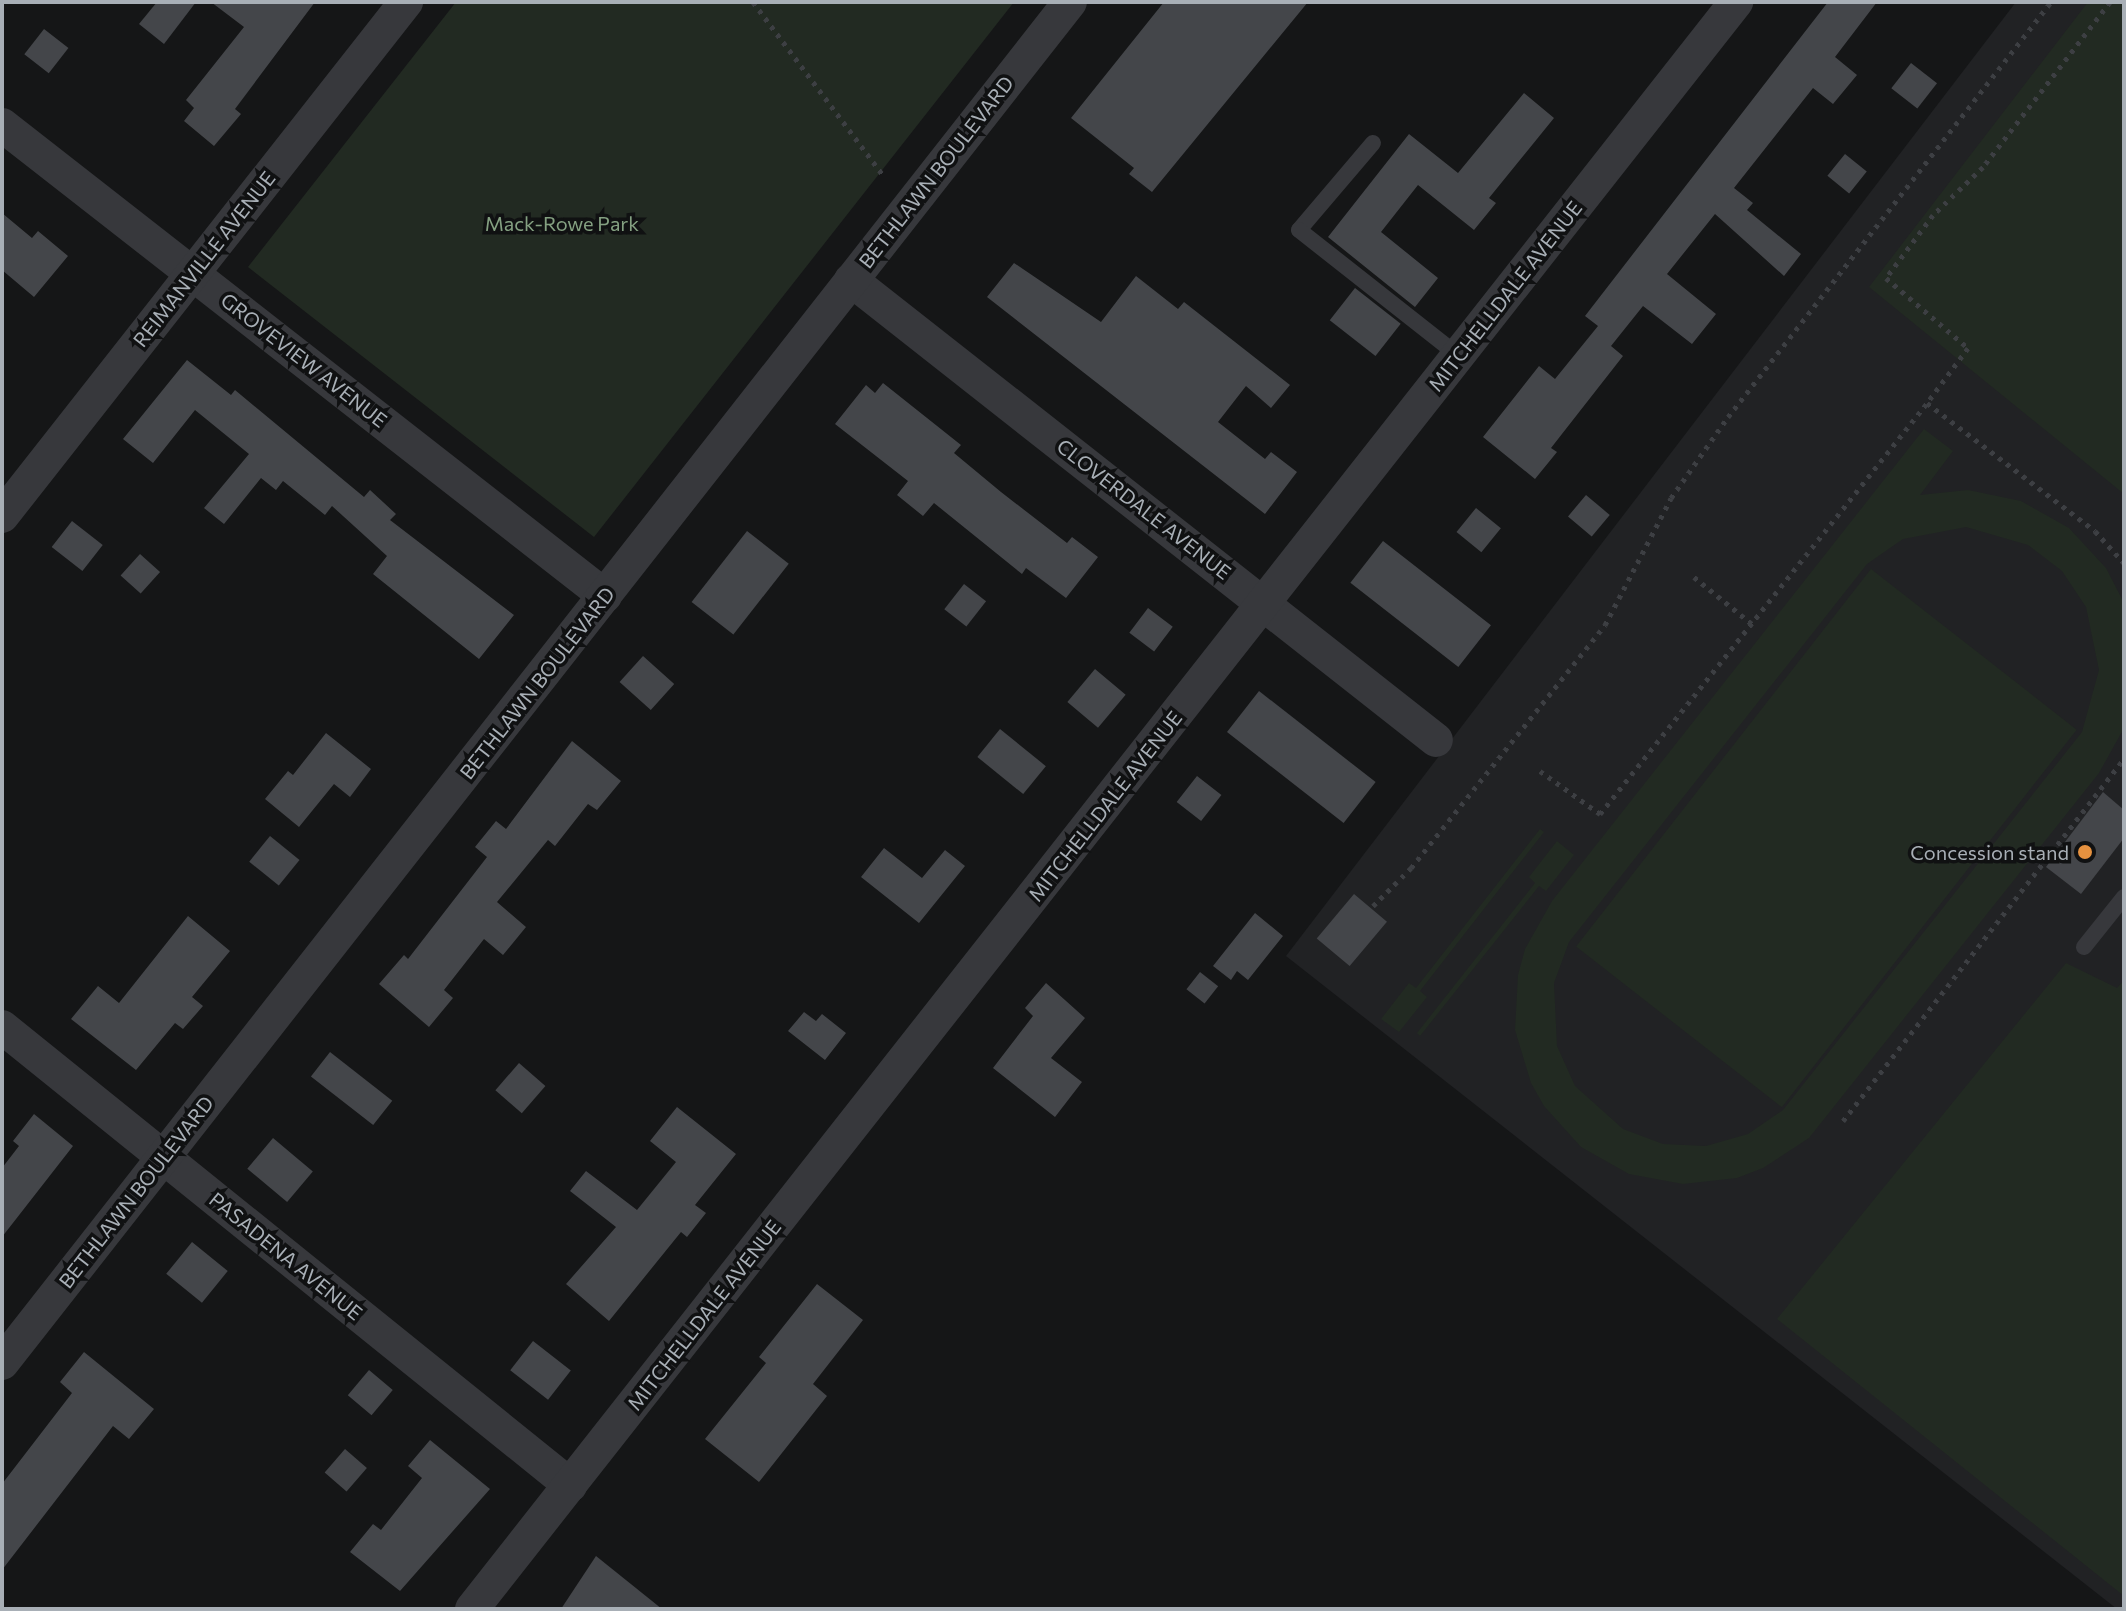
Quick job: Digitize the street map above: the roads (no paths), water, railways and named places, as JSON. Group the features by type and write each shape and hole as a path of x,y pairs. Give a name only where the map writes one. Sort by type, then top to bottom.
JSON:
{"street":[{"name":"REIMANVILLE AVENUE","path":"2,516 406,2"},
{"name":"BETHLAWN BOULEVARD","path":"2,1363 1070,2"},
{"name":"MITCHELLDALE AVENUE","path":"472,1609 1736,2"},
{"name":"GROVEVIEW AVENUE","path":"2,125 605,596"},
{"name":"CLOVERDALE AVENUE","path":"851,280 1436,740"},
{"name":"PASADENA AVENUE","path":"2,1027 570,1485"}],"lane":[{"path":"1373,143 1299,230 1458,355"},
{"path":"2084,947 2124,897"}],"place":[{"name":"Concession stand","path":"2085,852"}],"park label":[{"name":"Mack-Rowe Park","path":"562,223"}]}
